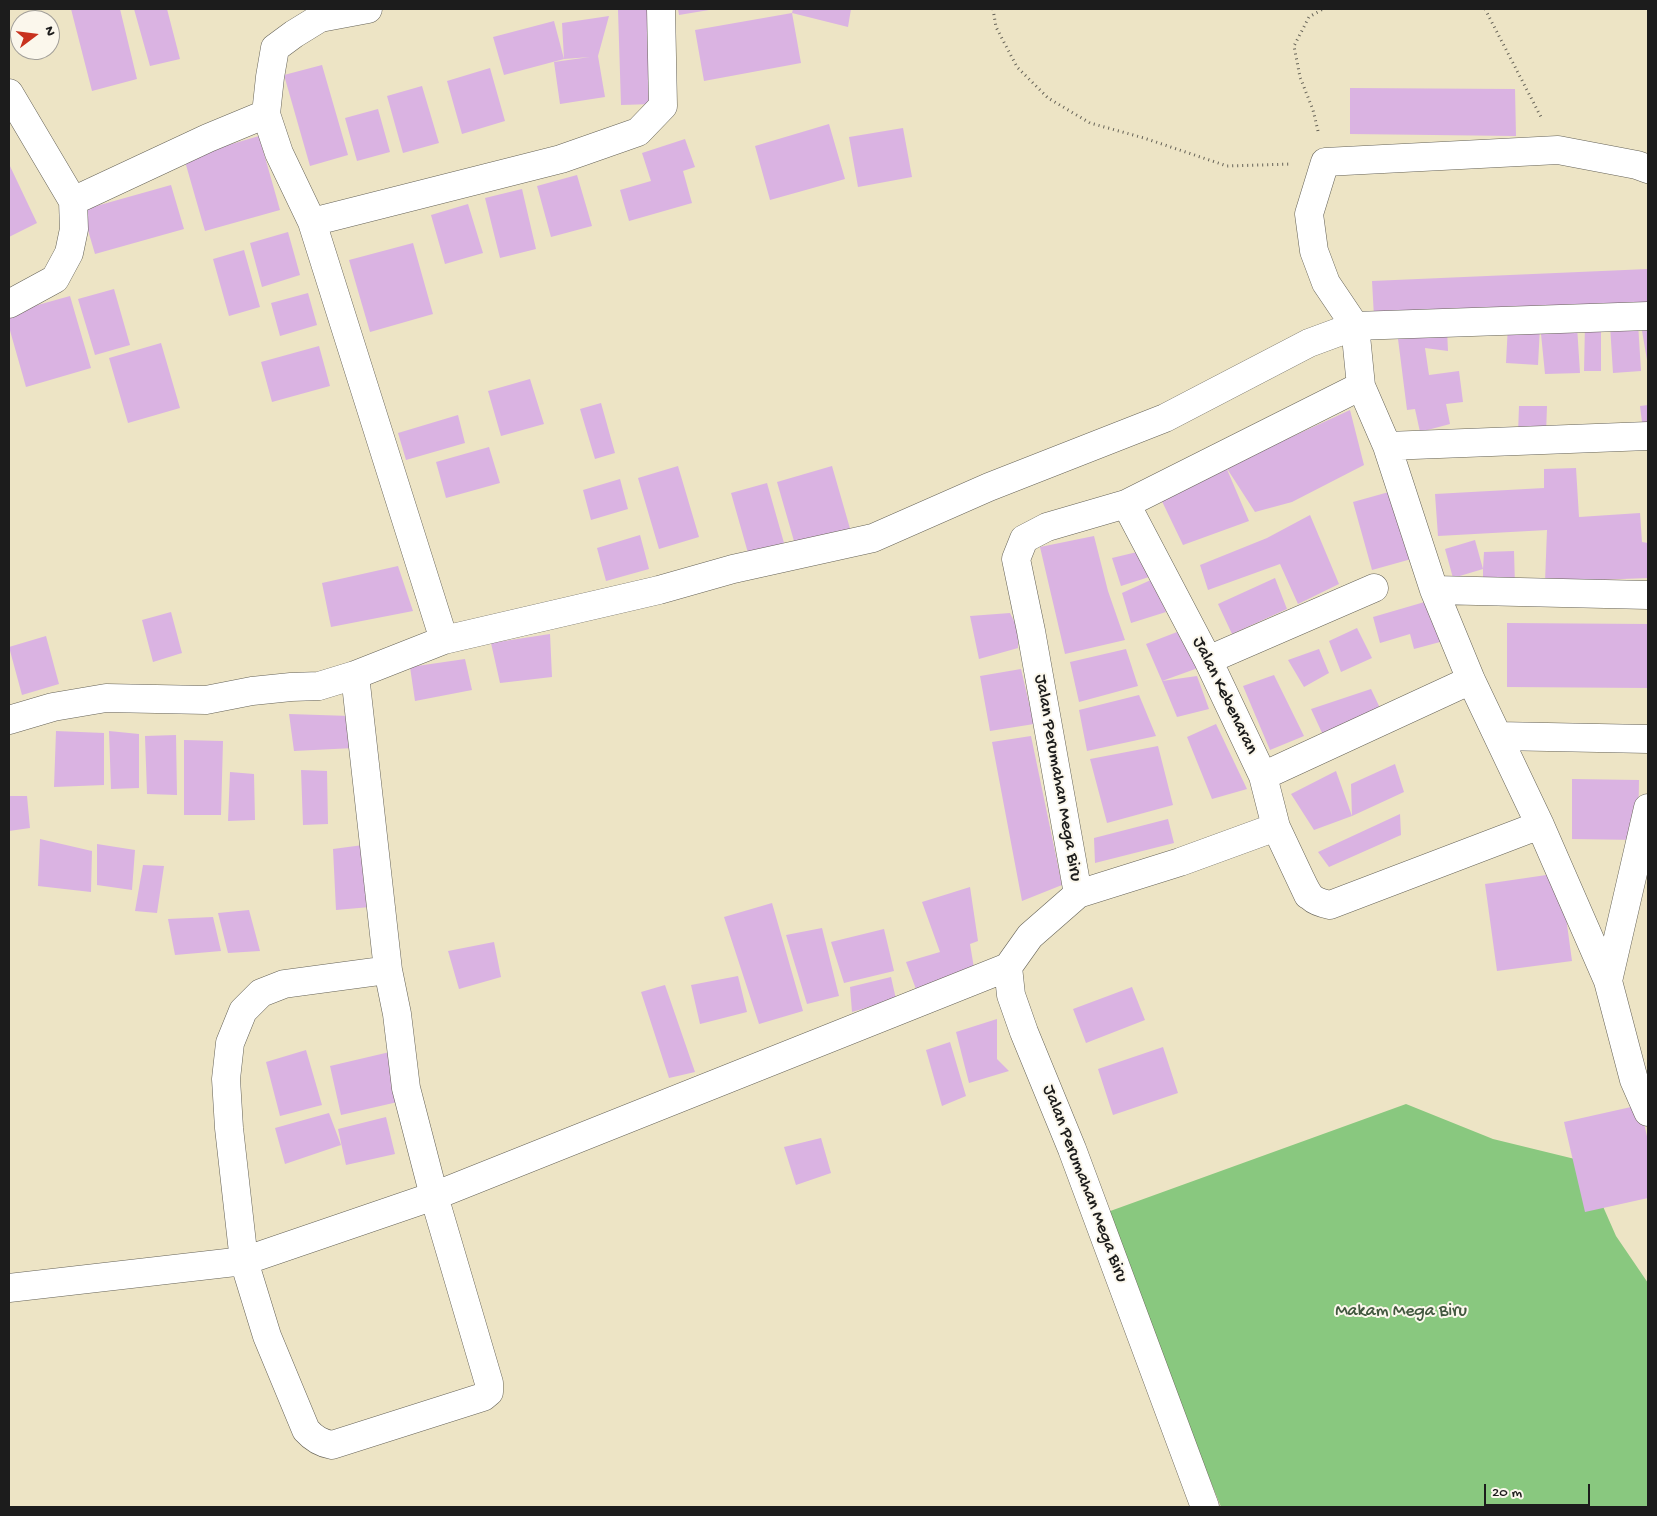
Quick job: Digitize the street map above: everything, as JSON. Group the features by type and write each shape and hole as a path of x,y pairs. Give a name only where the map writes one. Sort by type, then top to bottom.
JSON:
{"street":[{"path":"368,9 320,18 275,48 266,114 279,153 312,222 444,640"},
{"path":"312,222 562,159 638,132 663,106 661,9"},
{"path":"9,93 73,201 74,229 69,253 55,279 9,304"},
{"path":"73,201 208,138 266,114"},
{"path":"1648,169 1637,165 1558,150 1325,162 1309,214 1314,251 1326,283 1355,326 1361,386 1387,446 1434,590 1471,680 1540,825 1608,981 1634,1080 1648,1112"},
{"path":"9,720 53,707 106,698 206,700 252,691 319,686 355,675 444,640 659,590 733,569 872,538 988,487 1165,418 1309,343 1355,326 1648,316"},
{"name":"Jalan Perumahan Mega Biru","path":"1205,1507 1072,1149 1024,1032 1011,995 1008,967 1030,936 1078,894 1031,631 1016,559 1024,539 1047,527 1126,504 1361,386"},
{"path":"1387,446 1648,436"},
{"name":"Jalan Kebenaran","path":"1126,504 1208,660 1263,776 1276,827 1308,895 1317,902 1330,905 1540,825"},
{"path":"1208,660 1374,588"},
{"path":"1434,590 1648,595"},
{"path":"355,675 388,970 397,1014 406,1088 434,1196 489,1383 489,1392 483,1397 332,1445 313,1438 306,1430 267,1336 244,1261 229,1128 226,1079 230,1043 244,1011 261,993 284,984 388,970"},
{"path":"1263,776 1471,680"},
{"path":"1498,736 1648,739"},
{"path":"1608,981 1648,808"},
{"path":"1078,894 1180,862 1276,827"},
{"path":"9,1288 244,1261 434,1196 1008,967"}],"path":[{"path":"992,9 996,27 1017,68 1048,98 1090,123 1144,138 1227,166 1325,162 1313,110 1300,77 1294,46 1309,17 1323,9"},
{"path":"1484,9 1558,150"}],"green space":[{"name":"Makam Mega Biru","path":"1406,1104 1493,1139 1583,1161 1616,1236 1648,1283 1648,1507 1221,1507 1102,1214"}],"building":[{"path":"71,9 120,9 137,79 92,91"},
{"path":"134,9 167,9 180,59 150,66"},
{"path":"650,9 654,104 621,105 618,10"},
{"path":"678,9 709,9 709,10 679,15"},
{"path":"793,9 851,9 848,27 792,13"},
{"path":"792,13 801,63 704,81 695,30"},
{"path":"609,16 598,56 605,97 560,104 554,62 590,57 564,59 562,23"},
{"path":"554,21 564,59 504,75 493,37"},
{"path":"322,65 348,155 310,166 284,75"},
{"path":"490,68 505,121 462,134 447,81"},
{"path":"422,86 439,143 403,153 387,96"},
{"path":"1350,88 1515,89 1516,136 1350,134"},
{"path":"378,109 390,152 357,161 345,118"},
{"path":"829,124 845,179 770,200 755,146"},
{"path":"903,128 912,177 858,187 849,137"},
{"path":"259,136 280,210 205,231 184,158"},
{"path":"685,139 695,167 683,171 692,203 629,221 620,190 651,181 642,153"},
{"path":"9,164 37,223 9,237"},
{"path":"577,175 592,226 551,237 537,186"},
{"path":"171,185 184,229 95,254 82,210"},
{"path":"522,189 536,249 500,258 485,198"},
{"path":"468,204 483,253 445,264 431,215"},
{"path":"288,232 300,275 262,287 250,243"},
{"path":"413,243 433,314 370,332 349,260"},
{"path":"244,250 260,307 229,316 213,259"},
{"path":"1648,269 1648,305 1374,317 1372,281"},
{"path":"114,289 130,345 95,355 78,299"},
{"path":"308,293 317,325 280,336 271,303"},
{"path":"70,296 91,368 26,387 9,327 9,313"},
{"path":"1638,323 1641,371 1613,373 1610,325"},
{"path":"1648,323 1648,359 1647,360 1641,325"},
{"path":"1585,324 1601,324 1601,371 1584,371"},
{"path":"1508,325 1540,327 1538,365 1506,363"},
{"path":"1577,326 1580,373 1545,374 1542,327"},
{"path":"1447,330 1448,351 1425,348 1429,375 1459,371 1463,402 1446,404 1450,424 1420,432 1415,409 1407,410 1397,331"},
{"path":"161,343 180,408 128,423 109,358"},
{"path":"319,346 330,386 272,402 261,362"},
{"path":"530,379 544,424 501,436 488,391"},
{"path":"601,403 615,453 595,459 580,409"},
{"path":"1648,405 1648,430 1643,430 1640,406"},
{"path":"1519,406 1547,406 1546,434 1518,434"},
{"path":"1350,410 1364,465 1292,502 1255,512 1226,467"},
{"path":"458,415 465,443 406,460 398,433"},
{"path":"489,447 500,483 446,498 436,462"},
{"path":"678,466 699,537 659,549 638,478"},
{"path":"832,466 851,532 796,548 777,482"},
{"path":"1226,467 1249,521 1183,545 1158,493"},
{"path":"1576,468 1579,517 1640,513 1642,542 1648,543 1648,578 1545,582 1547,530 1438,536 1435,494 1544,488 1544,469"},
{"path":"620,479 628,509 591,520 583,490"},
{"path":"767,483 786,550 750,560 731,493"},
{"path":"1396,490 1415,558 1372,570 1353,502"},
{"path":"1310,515 1339,584 1298,604 1280,564 1208,590 1200,565 1267,538"},
{"path":"640,535 649,569 606,581 597,548"},
{"path":"1094,536 1108,591 1125,640 1065,654 1040,547"},
{"path":"1475,540 1483,569 1453,578 1445,549"},
{"path":"1514,551 1515,586 1483,586 1484,552"},
{"path":"1137,552 1149,577 1121,586 1112,558"},
{"path":"398,566 413,611 331,627 322,583"},
{"path":"1275,578 1287,609 1232,634 1218,604"},
{"path":"1153,579 1166,612 1131,623 1122,593"},
{"path":"1428,601 1440,642 1414,649 1410,634 1380,643 1373,617"},
{"path":"171,612 182,653 153,662 142,620"},
{"path":"1010,613 1019,631 1018,648 979,659 970,616"},
{"path":"1507,623 1648,624 1648,688 1507,687"},
{"path":"1357,628 1372,658 1341,672 1329,641"},
{"path":"1177,632 1198,668 1162,681 1146,644"},
{"path":"550,634 552,677 500,683 491,643"},
{"path":"46,636 59,684 22,695 9,647"},
{"path":"1126,649 1138,686 1079,702 1070,662"},
{"path":"1319,649 1329,673 1304,687 1288,660"},
{"path":"465,659 472,690 415,701 410,667"},
{"path":"1021,669 1034,724 990,731 980,676"},
{"path":"1274,675 1304,736 1270,750 1243,686"},
{"path":"1197,676 1209,709 1177,717 1162,681"},
{"path":"1371,689 1380,708 1323,735 1311,709"},
{"path":"1139,695 1156,736 1087,751 1079,710"},
{"path":"289,714 350,716 354,748 294,751"},
{"path":"1216,724 1247,789 1212,799 1187,737"},
{"path":"56,731 104,733 104,785 54,787"},
{"path":"109,731 139,734 139,788 111,789"},
{"path":"176,735 177,795 147,794 145,736"},
{"path":"1031,736 1062,885 1022,901 992,742"},
{"path":"184,740 223,741 221,815 184,815"},
{"path":"1158,746 1173,805 1107,823 1090,759"},
{"path":"1395,764 1404,792 1352,816 1351,784"},
{"path":"301,770 327,771 328,824 303,825"},
{"path":"1336,771 1352,816 1314,830 1291,794"},
{"path":"230,772 254,774 255,820 228,821"},
{"path":"1572,779 1639,780 1638,840 1572,839"},
{"path":"9,796 27,796 30,828 9,831"},
{"path":"1400,814 1401,835 1329,867 1318,852"},
{"path":"1168,819 1174,843 1095,863 1094,838"},
{"path":"40,839 92,851 91,892 38,886"},
{"path":"97,844 135,850 132,890 97,885"},
{"path":"363,845 370,907 336,910 333,849"},
{"path":"143,865 164,866 157,913 135,911"},
{"path":"1560,873 1572,961 1497,971 1485,884"},
{"path":"970,887 978,941 970,944 975,974 917,992 906,962 940,952 922,902"},
{"path":"772,903 803,1011 759,1024 724,917"},
{"path":"249,910 260,951 228,953 218,913"},
{"path":"213,917 221,951 175,955 168,919"},
{"path":"822,928 839,996 807,1004 786,935"},
{"path":"884,929 894,971 844,983 831,942"},
{"path":"494,942 501,977 459,989 448,951"},
{"path":"738,976 747,1012 700,1024 691,985"},
{"path":"891,977 896,999 852,1012 850,987"},
{"path":"665,985 695,1072 669,1078 641,992"},
{"path":"1132,987 1145,1020 1086,1043 1073,1009"},
{"path":"997,1019 997,1059 1009,1071 969,1083 956,1032"},
{"path":"950,1042 966,1096 942,1106 926,1050"},
{"path":"1163,1047 1178,1093 1113,1115 1098,1069"},
{"path":"306,1050 322,1105 280,1116 266,1062"},
{"path":"394,1051 402,1101 341,1115 330,1066"},
{"path":"1640,1105 1648,1141 1648,1198 1585,1212 1564,1122"},
{"path":"329,1113 341,1145 285,1164 275,1128"},
{"path":"386,1117 395,1154 346,1165 338,1129"},
{"path":"821,1138 831,1173 796,1185 784,1147"}]}
